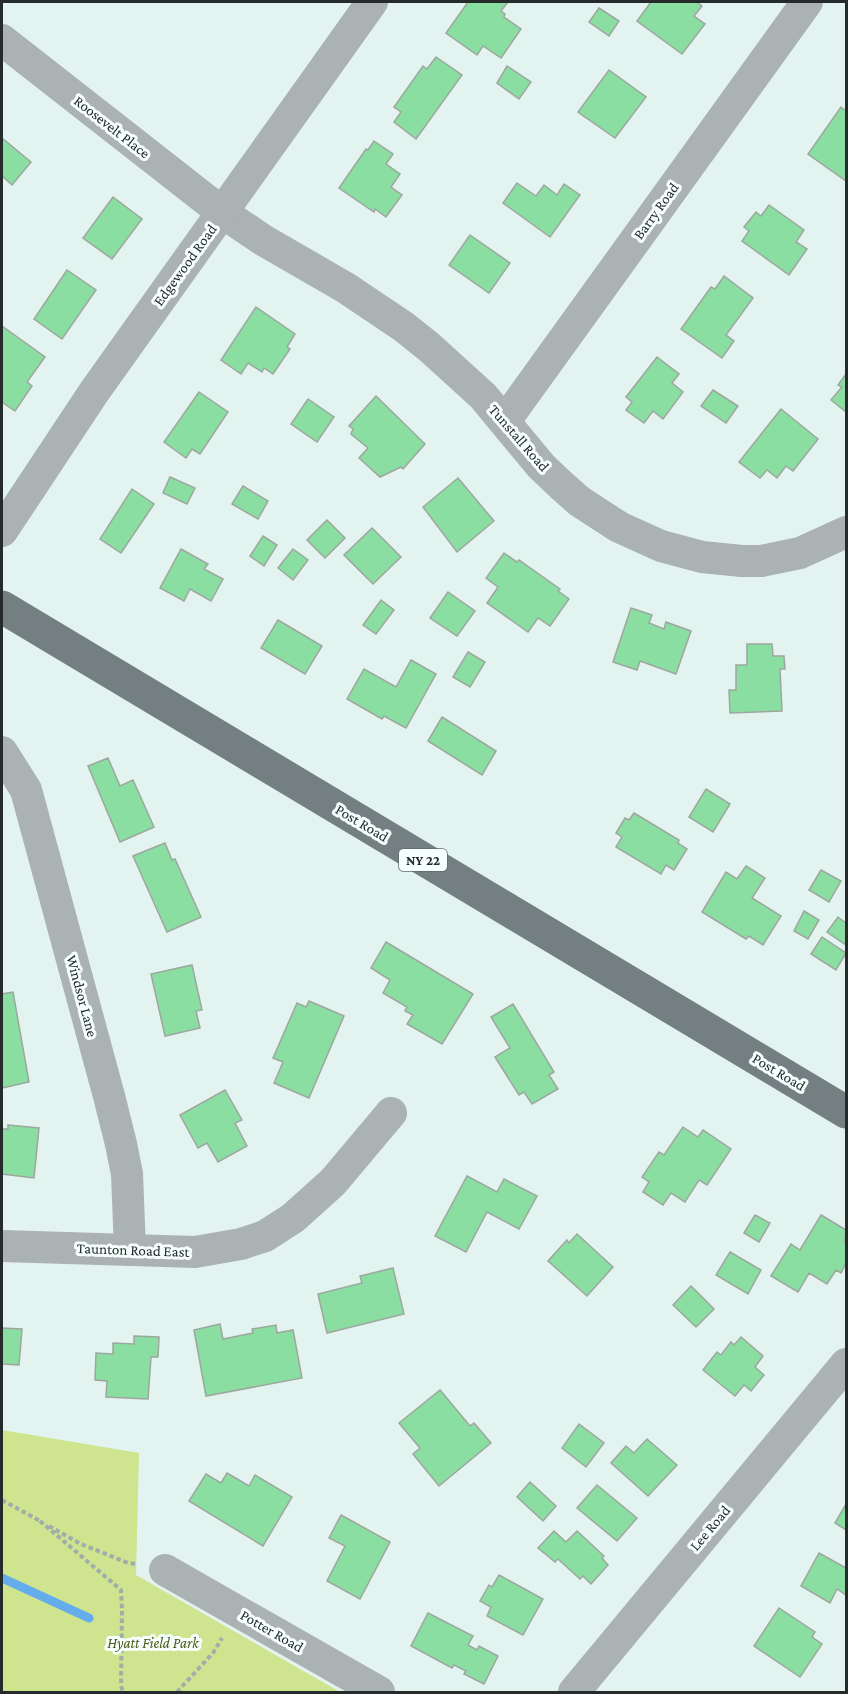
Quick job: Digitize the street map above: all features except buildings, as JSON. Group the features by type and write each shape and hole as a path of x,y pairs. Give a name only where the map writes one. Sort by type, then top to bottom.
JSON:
{"main road":[{"name":"Post Road","path":"2,607 846,1112"}],"street":[{"name":"Edgewood Road","path":"2,531 94,392 372,2"},
{"name":"Barry Road","path":"505,421 807,2"},
{"name":"Roosevelt Place","path":"2,40 223,213"},
{"name":"Tunstall Road","path":"223,213 263,240 346,288 404,327 483,396 541,466 579,501 619,527 661,546 712,558 761,561 800,553 846,532"},
{"name":"Windsor Lane","path":"2,752 26,790 111,1105 127,1174 130,1250"},
{"name":"Taunton Road East","path":"2,1246 195,1252 241,1244 265,1236 293,1218 333,1182 391,1113"},
{"name":"Lee Road","path":"574,1692 846,1364"},
{"name":"Potter Road","path":"165,1569 379,1692"}],"path":[{"path":"2,1500 81,1544 128,1563 165,1569"},
{"path":"40,1521 121,1590 121,1686 123,1692"},
{"path":"177,1692 213,1653 239,1612"}],"green space":[{"name":"Hyatt Field Park","path":"2,1430 139,1453 136,1575 340,1692 2,1692"}],"waterway":[{"path":"2,1578 89,1618"}]}
